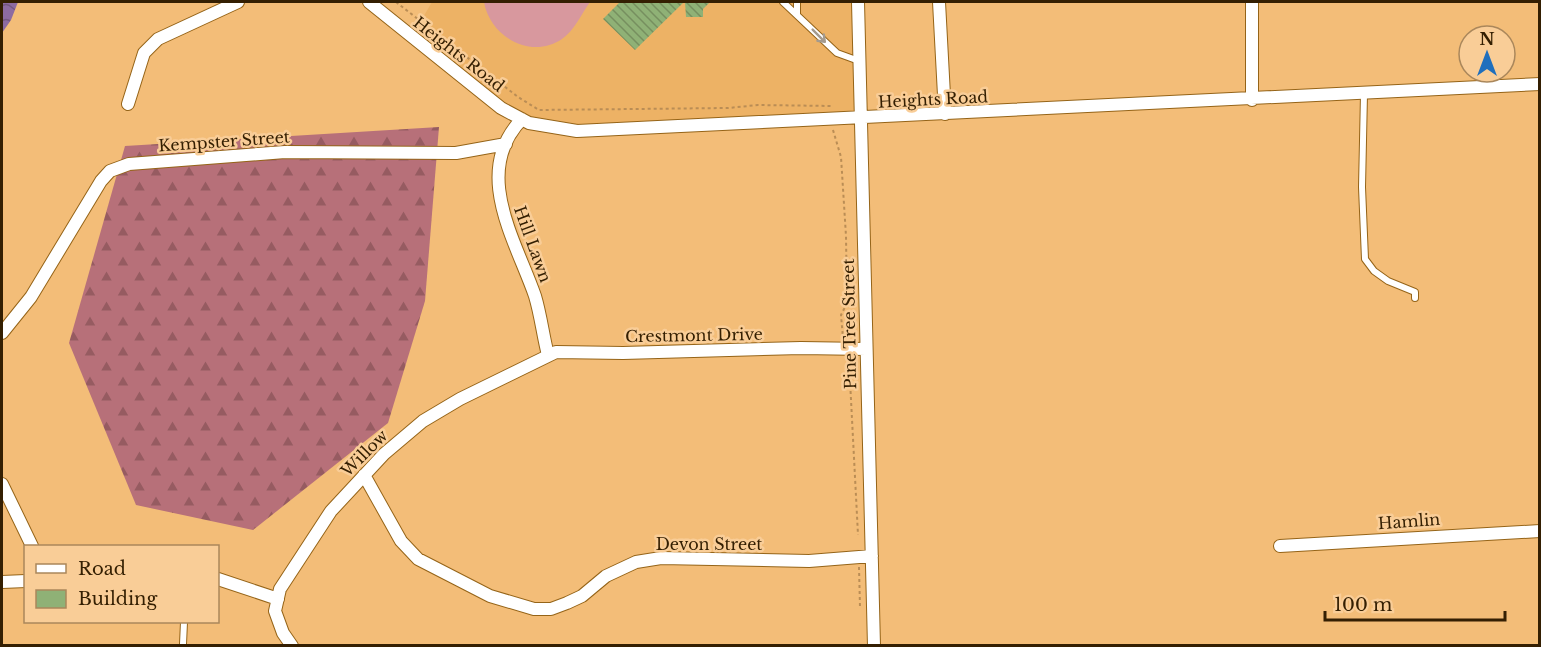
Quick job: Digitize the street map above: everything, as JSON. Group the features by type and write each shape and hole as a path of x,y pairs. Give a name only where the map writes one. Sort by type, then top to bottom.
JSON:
{"street":[{"path":"128,104 144,53 158,39 238,2"},
{"name":"Heights Road","path":"369,2 472,86 522,119 554,129 577,132 1539,84"},
{"name":"Pine Tree Street","path":"858,2 866,349 865,556 874,645"},
{"path":"939,2 945,114"},
{"path":"1252,2 1252,100"},
{"path":"506,144 508,133 522,119"},
{"name":"Kempster Street","path":"2,333 32,297 91,195 110,171 129,164 237,155 285,152 456,153 506,144"},
{"name":"Hill Lawn","path":"506,144 498,187 511,240 535,297 548,355"},
{"name":"Crestmont Drive","path":"528,367 556,351 623,353 866,349"},
{"name":"Willow","path":"278,599 279,589 324,522 384,454 434,414 528,367"},
{"name":"Devon Street","path":"364,475 401,541 418,559 490,596 534,609 551,609 567,603 582,596 606,576 636,562 661,558 809,561 865,556"},
{"path":"2,484 32,545"},
{"name":"Hamlin","path":"1280,546 1539,531"},
{"path":"219,579 278,599 275,611 283,633 292,645"},
{"path":"2,582 24,581"}],"lane":[{"path":"783,2 837,53 859,61"},
{"path":"797,2 797,14"},
{"path":"1364,94 1362,187 1365,259 1374,271 1388,281 1415,292 1414,298"},
{"path":"183,644 184,623"}],"path":[{"path":"396,2 538,110 833,105 833,132 841,157 846,236 847,303 841,315 852,405 865,556 860,614"}],"shaded area":[{"path":"432,2 853,2 856,114 564,125 533,120 505,106 415,31"},
{"path":"484,2 590,2 566,36 550,45 538,47 525,46 503,35 494,26"}],"green space":[{"path":"439,127 425,301 388,423 253,530 136,505 69,343 125,146"}],"water":[{"path":"2,2 18,2 11,20 2,33"}],"building":[{"path":"620,2 684,2 635,50 603,19"},
{"path":"685,2 710,2 703,9 703,17 686,17"}]}
